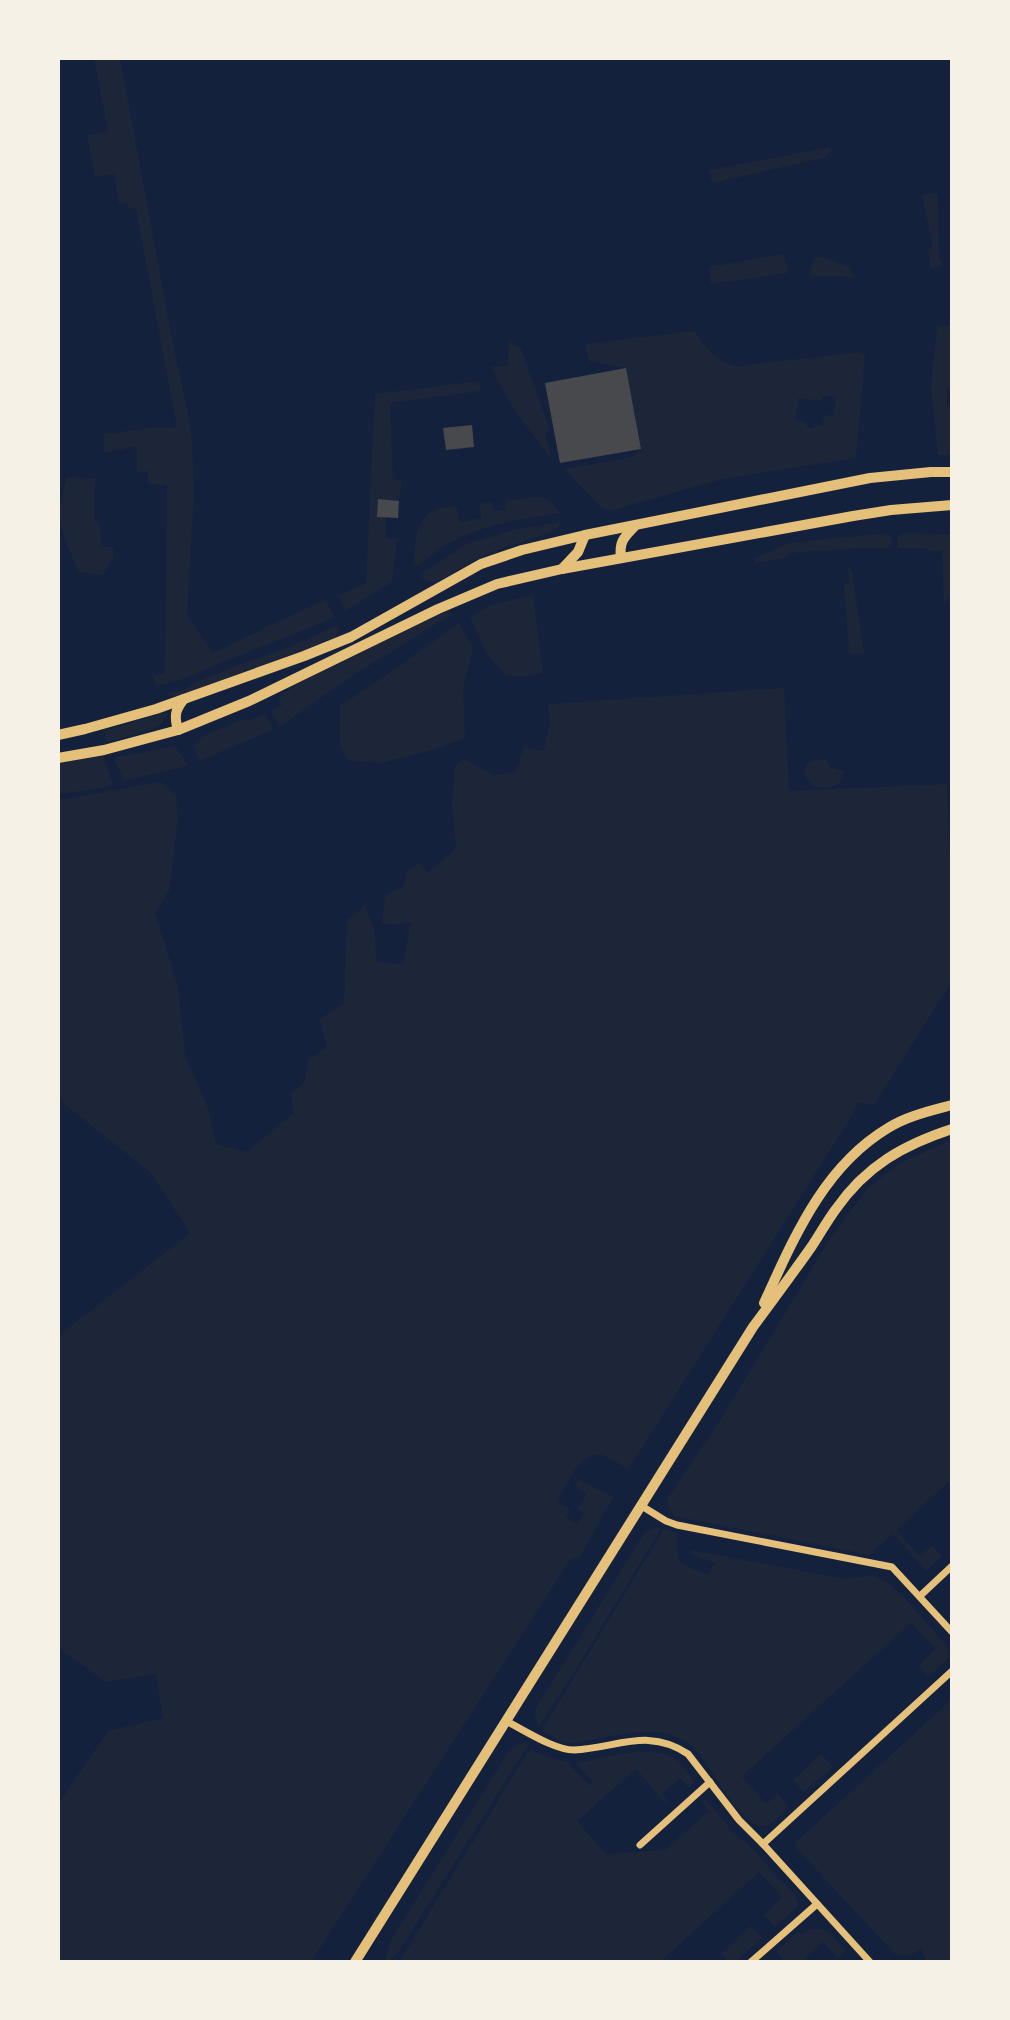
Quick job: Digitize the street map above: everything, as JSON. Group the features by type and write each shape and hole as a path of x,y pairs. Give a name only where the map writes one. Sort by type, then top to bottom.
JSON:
{"main road":[{"path":"58,735 95,727 304,656 351,637 481,564 522,550 870,478 952,472"},
{"path":"58,758 104,750 178,730 249,701 467,595 497,584 562,569 853,516 952,505"},
{"path":"621,558 620,545 635,526"},
{"path":"562,569 578,552 585,535"},
{"path":"178,730 176,709 185,698"},
{"path":"753,1327 796,1234 834,1174 888,1128 917,1114 952,1105"},
{"path":"355,1962 753,1327 835,1210 876,1166 921,1139 952,1129"}],"street":[{"path":"640,1505 677,1525 892,1567 952,1632"},
{"path":"920,1596 952,1566"},
{"path":"763,1844 952,1671"},
{"path":"506,1721 556,1746 572,1750 656,1739 688,1754 739,1820 870,1962"},
{"path":"640,1845 710,1782"},
{"path":"751,1962 817,1904"}],"shaded area":[{"path":"94,58 120,58 189,418 194,491 187,615 213,653 326,600 334,617 166,684 156,685 153,675 165,673 167,485 148,484 148,471 137,472 137,446 104,453 104,434 158,427 177,428 136,208 128,209 127,202 119,204 114,174 95,177 87,135 108,132"},
{"path":"831,147 831,152 824,158 712,183 709,170"},
{"path":"938,193 939,259 944,260 940,267 932,268 929,250 933,248 922,195"},
{"path":"784,254 788,273 711,284 709,267"},
{"path":"820,256 849,266 854,277 812,276 809,273 814,258"},
{"path":"937,325 952,325 952,389 947,390 947,406 952,407 952,455 938,455 931,386"},
{"path":"694,331 718,358 739,366 861,352 865,356 856,458 722,479 614,510 603,509 564,469 632,457 641,449 626,368 589,361 585,344","holes":["823,395 836,397 834,416 824,415 823,425 807,427 807,422 795,420 799,398 822,401"]},
{"path":"509,340 521,349 550,430 545,433 552,460 513,408 491,367 508,365"},
{"path":"479,381 481,391 390,403 393,479 402,481 399,501 378,500 377,516 386,517 386,538 397,539 392,582 345,611 338,596 366,583 375,394"},
{"path":"67,477 95,478 94,519 100,525 101,547 113,547 114,557 102,575 78,572 58,520"},
{"path":"536,497 550,502 560,513 477,531 451,542 414,567 417,534 429,513 456,506 460,522 482,518 479,504 492,502 494,511 506,510 505,501"},
{"path":"562,522 555,531 489,553 436,582 427,581 419,575 466,544 513,530"},
{"path":"885,533 891,538 892,548 790,553 786,558 753,564 755,558 789,543"},
{"path":"903,533 952,534 952,593 944,605 942,551 898,548 897,537"},
{"path":"848,567 852,572 864,653 849,654 844,585 849,584"},
{"path":"533,595 543,673 521,677 505,675 487,654 470,617 491,605"},
{"path":"446,612 452,614 352,676 279,727 272,711 282,705 278,698 302,679"},
{"path":"459,623 473,648 463,688 465,738 381,763 349,761 340,747 340,706"},
{"path":"338,625 339,631 335,637 313,646 178,697 163,694 183,690"},
{"path":"784,688 789,791 947,784 952,981 874,1105 858,1102 628,1470 608,1457 596,1455 582,1462 575,1470 557,1502 570,1510 566,1517 577,1524 584,1513 577,1509 586,1494 574,1486 578,1479 613,1497 580,1557 570,1560 311,1962 58,1962 58,1804 108,1731 163,1718 156,1674 106,1682 58,1648 58,1336 190,1233 151,1173 58,1099 58,800 161,782 176,795 178,818 169,891 155,913 178,987 185,1056 207,1105 216,1144 246,1152 294,1113 291,1094 305,1081 308,1060 327,1047 320,1019 344,1003 347,920 365,906 374,929 377,962 403,964 411,922 395,925 382,923 385,895 404,886 406,873 419,863 427,873 456,849 452,803 455,766 464,759 494,775 516,772 524,747 544,751 550,722 548,704"},
{"path":"166,712 168,715 158,727 108,742 104,731"},
{"path":"266,714 273,730 199,761 193,745 203,736 243,719 247,721"},
{"path":"174,746 187,766 124,781 116,757"},
{"path":"103,754 113,785 58,794 58,764"},
{"path":"813,760 826,760 831,768 844,771 841,781 831,787 813,785 805,772 806,765"},
{"path":"952,1142 952,1479 897,1530 919,1556 932,1545 942,1556 926,1571 893,1534 869,1555 674,1516 667,1499 721,1419 831,1237 868,1188 900,1163"},
{"path":"661,1528 538,1727 536,1708 645,1532"},
{"path":"664,1529 678,1533 677,1552 681,1562 708,1575 715,1563 691,1554 691,1550 846,1579 873,1575 903,1596 948,1647 949,1657 929,1677 918,1666 936,1649 911,1623 742,1776 766,1804 778,1793 788,1807 767,1825 754,1824 745,1817 698,1753 680,1738 644,1732 570,1743 542,1730"},
{"path":"952,1699 952,1962 929,1962 922,1948 910,1955 895,1954 796,1848 795,1843"},
{"path":"529,1743 398,1953 385,1962 391,1940 509,1751 518,1744"},
{"path":"530,1749 568,1762 589,1786 593,1782 576,1763 643,1752 668,1755 685,1768 694,1782 689,1788 680,1778 662,1794 668,1801 665,1803 636,1769 577,1821 606,1854 665,1850 709,1811 701,1801 706,1799 731,1830 794,1894 798,1906 775,1927 764,1915 782,1897 759,1872 660,1962 399,1962"},
{"path":"821,1754 833,1767 804,1792 793,1780"},
{"path":"751,1926 762,1938 735,1962 729,1962 721,1953"},
{"path":"820,1928 846,1951 838,1958 823,1942 801,1962 785,1962 776,1951 798,1932 801,1935"}],"building":[{"path":"626,368 641,449 560,463 545,383"},
{"path":"472,425 474,447 446,450 443,428"},
{"path":"378,499 399,501 398,518 377,517"}]}
